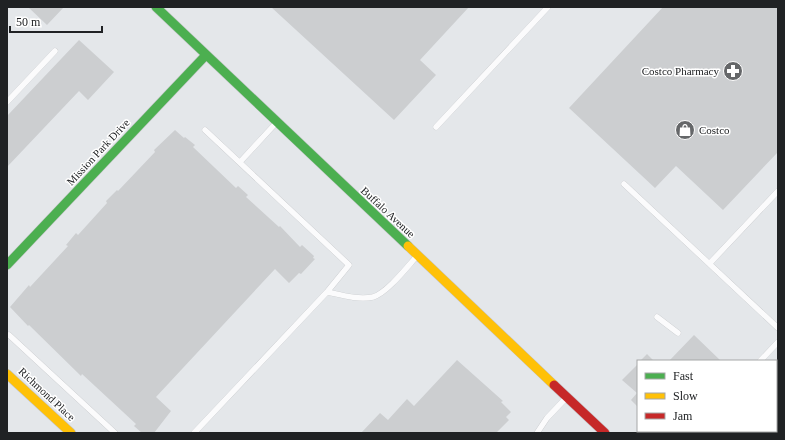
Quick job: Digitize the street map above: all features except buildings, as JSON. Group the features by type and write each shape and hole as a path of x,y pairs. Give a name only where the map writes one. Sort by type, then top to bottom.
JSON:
{"street":[{"name":"Buffalo Avenue","path":"156,7 605,433"},
{"name":"Mission Park Drive","path":"7,265 206,55"},
{"name":"Richmond Place","path":"7,374 71,433"}],"lane":[{"path":"436,127 548,7"},
{"path":"7,102 55,51"},
{"path":"240,162 277,122"},
{"path":"194,433 327,292 349,265 205,130"},
{"path":"624,184 778,328"},
{"path":"710,263 778,191"},
{"path":"327,292 353,298 374,296 388,287 417,256"},
{"path":"657,317 678,333"},
{"path":"9,335 115,433"},
{"path":"761,360 778,342"},
{"path":"537,433 547,418 567,397"}],"traffic: fast":[{"path":"156,7 408,246"},
{"path":"7,265 206,55"}],"traffic: slow":[{"path":"408,246 554,385"},
{"path":"7,374 71,433"}],"traffic: jam":[{"path":"554,385 605,433"}],"place":[{"name":"Costco Pharmacy","path":"733,71"},
{"name":"Costco","path":"685,130"}]}
